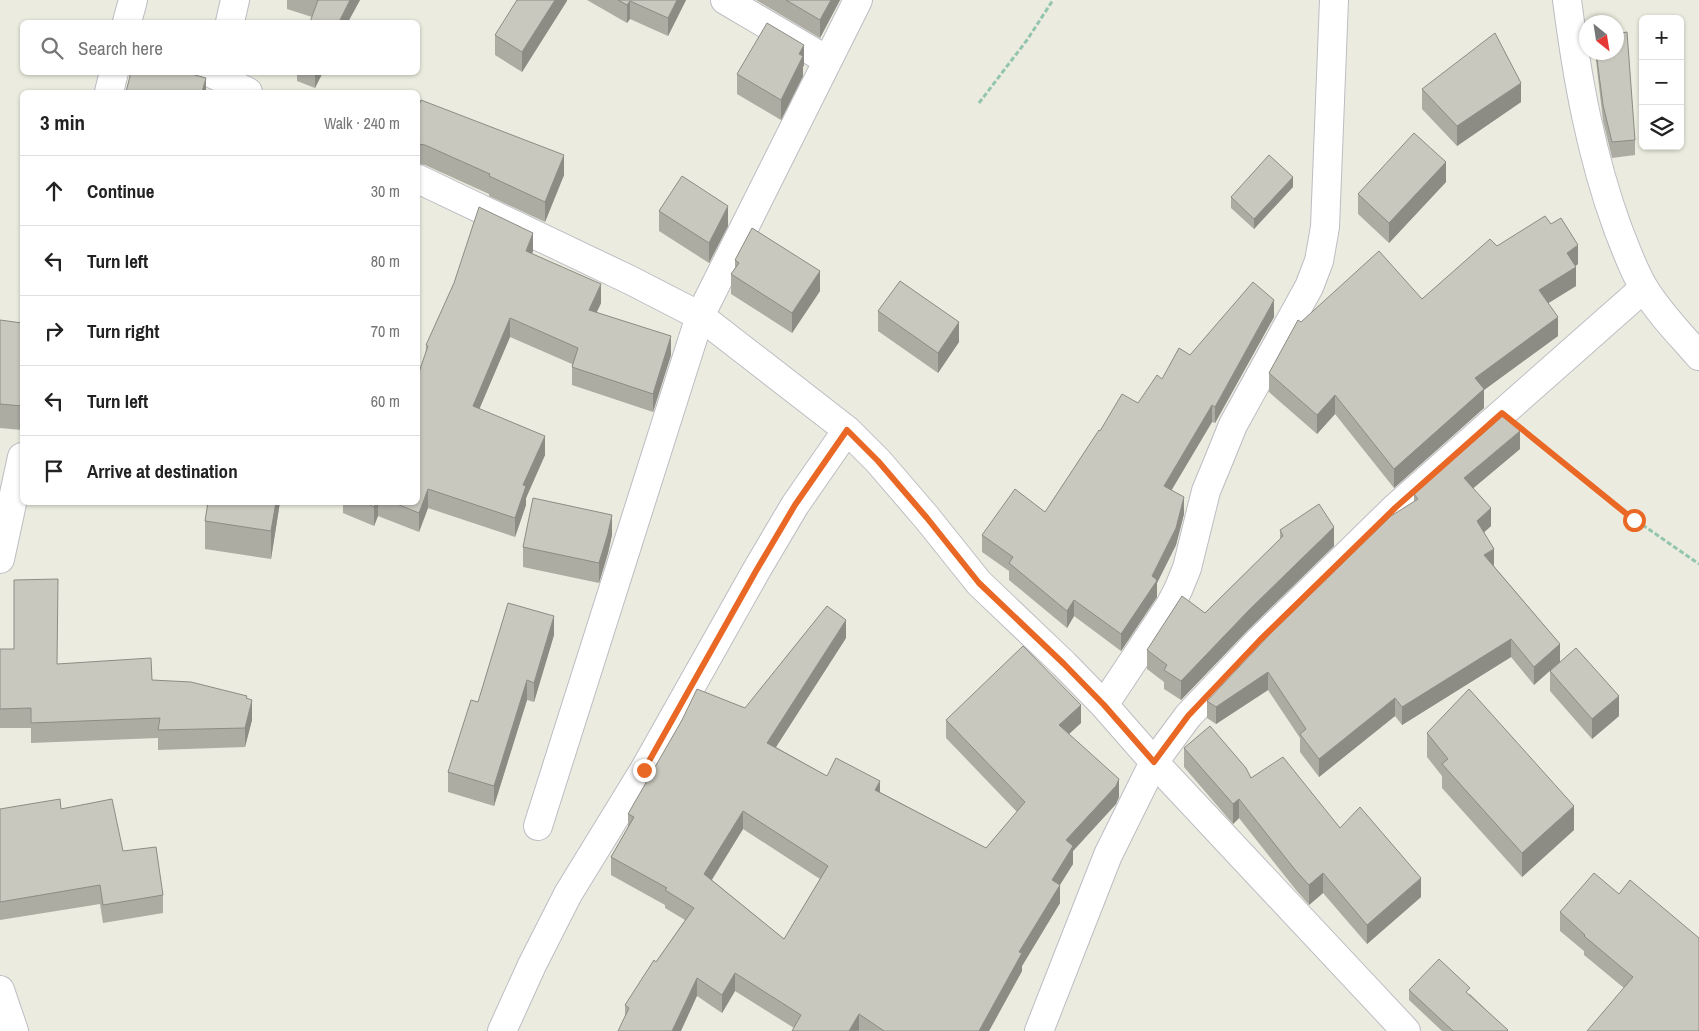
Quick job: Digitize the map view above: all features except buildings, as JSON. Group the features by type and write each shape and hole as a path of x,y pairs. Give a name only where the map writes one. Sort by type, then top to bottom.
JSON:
{"street":[{"path":"128,20 133,0"},
{"path":"230,20 234,0"},
{"path":"725,0 827,60"},
{"path":"538,826 700,316 858,0"},
{"path":"1104,705 1169,607 1178,590 1187,568 1206,491 1233,425 1309,287 1319,261 1325,227 1334,0"},
{"path":"1566,0 1573,52 1592,141 1608,200 1626,250 1644,288 1687,326 1699,356"},
{"path":"110,90 113,75"},
{"path":"218,75 244,90"},
{"path":"420,180 630,280 700,316 847,430 891,475 979,583 1104,705 1154,762 1406,1031"},
{"path":"1039,1031 1108,855 1154,762 1188,716 1260,640 1395,508 1644,288"},
{"path":"502,1031 532,965 568,894 644,770 795,505 847,430"},
{"path":"0,559 20,466"},
{"path":"0,990 14,1031"}],"path":[{"path":"979,103 1027,40 1053,0"},
{"path":"1502,413 1634,520 1699,564"}],"route":[{"path":"644,770 795,505 847,430 878,461 979,583 1064,664 1104,705 1154,762 1188,716 1260,640 1395,508 1502,413 1634,520"}]}
